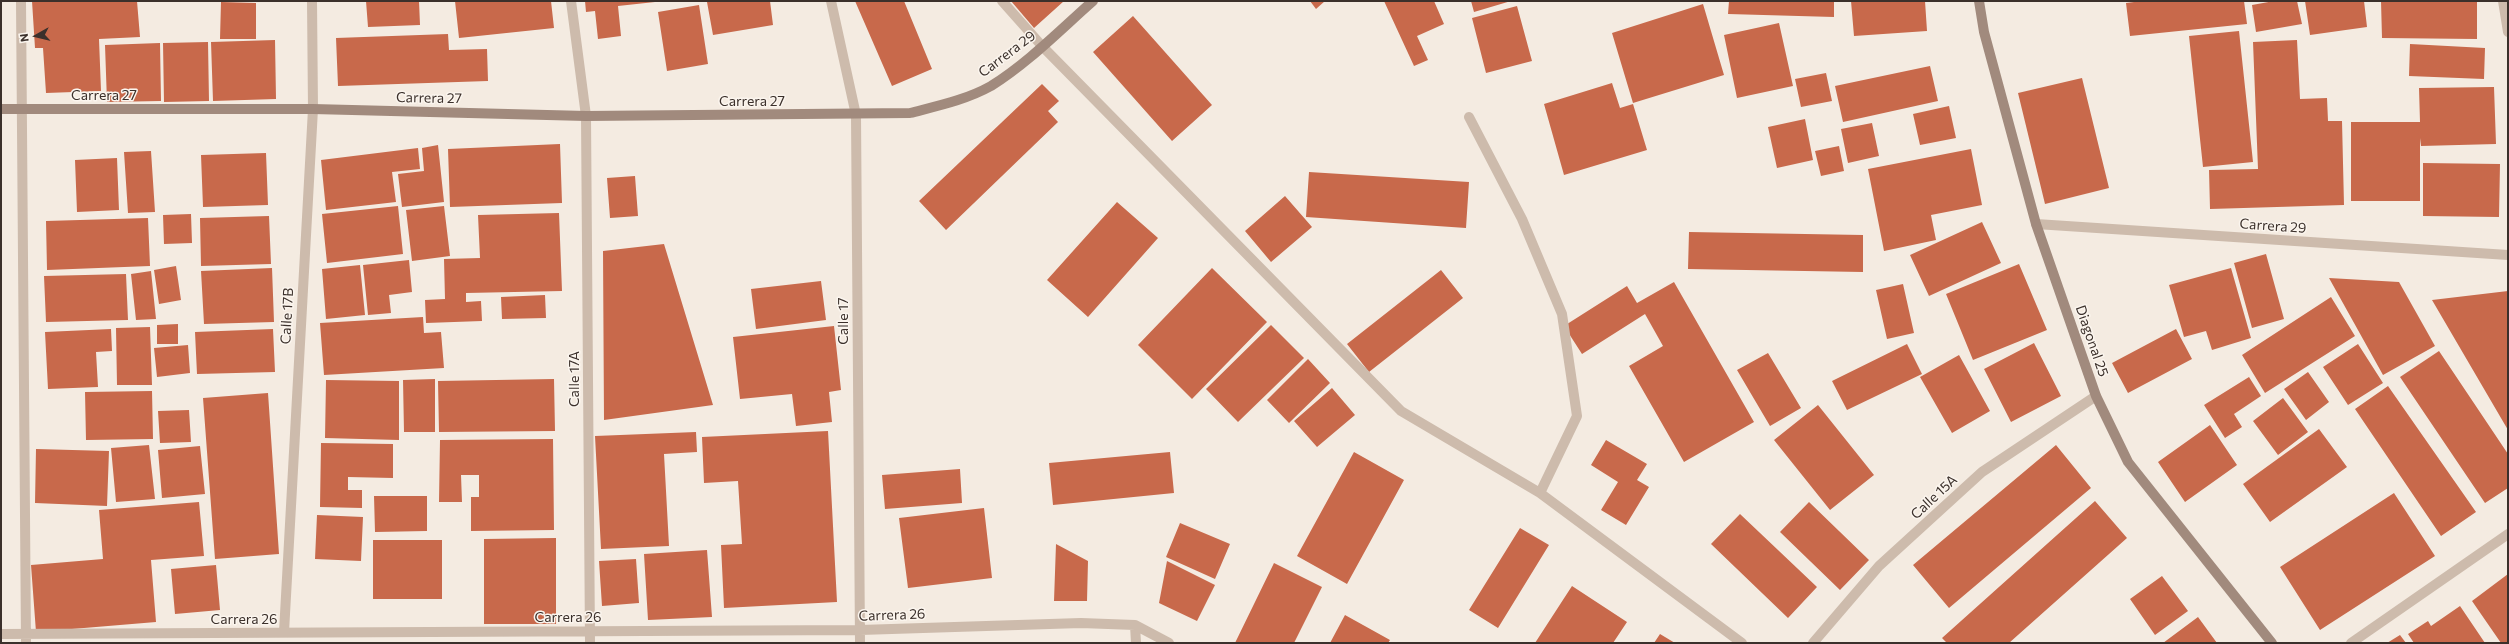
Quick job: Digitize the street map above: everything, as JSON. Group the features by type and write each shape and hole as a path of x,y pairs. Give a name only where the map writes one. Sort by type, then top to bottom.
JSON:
{"street":[{"path":"21,1 24,109 26,638"},
{"name":"Calle 17B","path":"284,632 313,109 312,1"},
{"name":"Calle 17A","path":"570,1 586,116 590,643"},
{"name":"Calle 17","path":"831,1 856,115 860,643"},
{"path":"1002,1 1042,46 1401,411 1540,493 1742,643"},
{"name":"Carrera 29","path":"856,115 910,113 952,103 991,86 1042,46 1093,1"},
{"name":"Diagonal 25","path":"1979,1 1984,32 2036,224 2096,396 2128,462 2272,643"},
{"path":"2503,1 2508,32"},
{"name":"Carrera 27","path":"1,109 313,109 586,116 856,115"},
{"path":"1469,117 1522,220 1562,314 1577,416 1540,493"},
{"name":"Carrera 29","path":"2036,224 2508,255"},
{"name":"Calle 15A","path":"1812,643 1879,566 1982,472 2096,396"},
{"path":"2351,643 2508,534"},
{"name":"Carrera 26","path":"1,634 26,638 284,632 860,630 1081,623 1136,625"},
{"path":"1136,643 1136,625 1169,643"}],"building":[{"path":"32,1 137,1 140,37 99,39 101,91 46,93 43,48 35,48"},
{"path":"366,1 419,1 420,25 368,27"},
{"path":"455,1 551,1 554,28 459,38"},
{"path":"585,1 655,2 618,6 621,36 598,39 595,11 586,12"},
{"path":"770,1 773,25 713,35 707,2"},
{"path":"855,1 904,1 932,69 892,86"},
{"path":"1011,1 1064,1 1034,28"},
{"path":"1310,1 1325,1 1316,9"},
{"path":"1384,1 1434,1 1444,24 1417,36 1428,60 1414,66"},
{"path":"1471,1 1511,1 1474,12"},
{"path":"1729,1 1834,1 1834,17 1728,14"},
{"path":"1851,1 1925,1 1927,31 1854,36"},
{"path":"2142,1 2244,1 2247,24 2130,36 2126,3"},
{"path":"2274,1 2297,1 2302,24 2256,32 2252,5"},
{"path":"2305,1 2364,1 2367,27 2310,35"},
{"path":"2381,1 2477,2 2477,39 2382,38"},
{"path":"221,2 256,3 256,39 220,39"},
{"path":"1703,4 1724,75 1633,103 1612,33"},
{"path":"699,5 708,64 667,71 658,12"},
{"path":"1517,6 1532,61 1486,73 1472,18"},
{"path":"1133,16 1212,105 1172,141 1093,52"},
{"path":"1779,23 1793,86 1737,98 1724,35"},
{"path":"2239,31 2253,162 2203,167 2189,36"},
{"path":"448,34 449,50 487,49 488,81 338,86 336,38"},
{"path":"275,40 276,99 213,101 211,42"},
{"path":"2297,40 2300,99 2327,98 2328,121 2342,121 2344,205 2210,209 2209,170 2258,169 2253,42"},
{"path":"208,42 209,101 164,102 163,43"},
{"path":"160,43 161,101 107,102 105,45"},
{"path":"2410,44 2485,48 2484,79 2409,76"},
{"path":"1930,66 1938,101 1843,122 1835,86"},
{"path":"1826,73 1832,101 1801,107 1795,79"},
{"path":"2082,78 2109,188 2045,204 2018,93"},
{"path":"1612,83 1620,108 1633,104 1647,150 1564,175 1544,104"},
{"path":"1042,84 1059,101 1048,111 1058,122 946,230 919,201"},
{"path":"2494,87 2496,144 2421,146 2420,138 2420,201 2351,201 2351,122 2420,122 2419,88"},
{"path":"1949,106 1956,138 1920,145 1913,114"},
{"path":"1805,119 1813,160 1777,168 1768,127"},
{"path":"1872,123 1879,156 1848,163 1841,129"},
{"path":"560,144 562,203 450,207 448,149"},
{"path":"438,145 444,202 402,207 398,174 424,171 422,148"},
{"path":"1839,146 1844,171 1821,176 1815,151"},
{"path":"418,148 420,169 392,172 396,202 326,210 321,160"},
{"path":"1971,149 1982,205 1931,215 1936,240 1884,251 1868,169"},
{"path":"151,151 155,212 128,213 124,152"},
{"path":"266,153 268,205 203,207 201,155"},
{"path":"117,158 119,210 77,212 75,160"},
{"path":"2423,163 2500,164 2499,217 2423,216"},
{"path":"1309,172 1469,182 1466,228 1306,217"},
{"path":"635,176 638,216 610,218 607,178"},
{"path":"1285,196 1312,227 1271,262 1245,231"},
{"path":"1117,202 1158,238 1088,317 1047,280"},
{"path":"398,206 403,254 327,263 322,214"},
{"path":"444,206 450,256 412,261 406,210"},
{"path":"559,213 562,291 466,293 466,302 481,301 482,321 426,323 425,300 445,299 444,259 480,258 478,215"},
{"path":"191,214 192,243 164,244 163,215"},
{"path":"269,216 271,264 201,266 200,218"},
{"path":"148,218 150,266 47,270 46,221"},
{"path":"1982,222 2001,263 1929,296 1910,255"},
{"path":"1689,232 1863,235 1863,272 1688,269"},
{"path":"664,244 713,405 604,420 603,251"},
{"path":"2266,254 2284,319 2252,328 2234,263"},
{"path":"409,260 412,292 389,295 391,313 368,315 363,265"},
{"path":"2019,264 2047,330 1973,360 1946,294"},
{"path":"360,265 365,315 326,319 322,269"},
{"path":"176,266 181,300 159,304 154,270"},
{"path":"272,268 274,322 204,324 201,271"},
{"path":"1212,268 1267,322 1192,399 1138,345"},
{"path":"2231,268 2251,338 2212,350 2206,331 2184,337 2169,285"},
{"path":"1441,270 1463,298 1369,372 1347,344"},
{"path":"151,271 156,319 136,320 131,274"},
{"path":"126,274 128,320 46,322 44,276"},
{"path":"2329,278 2399,282 2435,346 2383,375"},
{"path":"821,281 826,320 756,329 751,289"},
{"path":"1674,282 1754,422 1684,462 1629,366 1663,346 1645,314 1582,354 1564,326 1627,286 1637,303"},
{"path":"1903,284 1914,333 1887,339 1876,290"},
{"path":"2508,291 2508,430 2432,300"},
{"path":"545,295 546,318 502,319 501,297"},
{"path":"2331,297 2355,336 2265,393 2242,355"},
{"path":"423,317 424,333 441,332 444,368 324,375 320,323"},
{"path":"178,324 178,344 157,344 157,325"},
{"path":"1271,325 1304,358 1238,422 1206,389"},
{"path":"834,326 841,390 829,392 832,422 796,426 792,394 740,399 733,337"},
{"path":"150,327 152,385 117,385 116,328"},
{"path":"111,329 112,351 96,352 98,387 48,389 45,332"},
{"path":"273,329 275,372 197,374 195,332"},
{"path":"2176,329 2192,359 2128,393 2112,363"},
{"path":"2034,343 2061,396 2011,422 1984,369"},
{"path":"1907,344 1922,374 1847,410 1832,381"},
{"path":"2358,344 2383,383 2348,405 2323,367"},
{"path":"188,345 190,373 157,377 154,348"},
{"path":"2439,351 2508,454 2508,488 2485,503 2400,377"},
{"path":"1768,353 1801,408 1770,426 1737,370"},
{"path":"1959,355 1990,411 1952,433 1920,377"},
{"path":"1308,359 1330,383 1289,423 1267,400"},
{"path":"2308,372 2329,402 2306,420 2284,389"},
{"path":"2249,377 2261,396 2234,414 2242,427 2225,438 2204,405"},
{"path":"435,379 435,432 404,432 403,380"},
{"path":"554,379 555,431 439,432 438,381"},
{"path":"326,380 399,381 399,440 325,438"},
{"path":"2388,386 2476,512 2441,536 2355,409"},
{"path":"1332,388 1355,415 1317,447 1294,421"},
{"path":"152,391 153,439 86,440 85,392"},
{"path":"268,393 279,554 215,559 203,398"},
{"path":"2283,398 2308,432 2278,455 2253,421"},
{"path":"1818,405 1874,475 1830,510 1774,440"},
{"path":"189,410 191,442 160,443 158,411"},
{"path":"2210,425 2237,465 2185,502 2158,462"},
{"path":"2319,429 2347,467 2270,522 2243,484"},
{"path":"828,431 837,602 724,608 721,545 742,544 738,481 704,483 702,437"},
{"path":"696,432 697,452 664,454 669,546 601,549 595,436"},
{"path":"553,439 554,530 471,531 471,497 479,497 479,475 461,475 462,502 439,502 440,440"},
{"path":"1606,440 1647,464 1637,480 1649,487 1626,525 1601,510 1618,482 1591,465"},
{"path":"321,443 393,444 393,478 348,477 348,490 362,490 362,508 320,507"},
{"path":"149,445 155,499 116,502 111,448"},
{"path":"2056,445 2091,488 1949,608 1913,565"},
{"path":"200,446 205,494 162,498 158,450"},
{"path":"36,449 109,451 107,506 35,503"},
{"path":"1170,452 1174,493 1053,505 1049,463"},
{"path":"1354,452 1404,480 1347,584 1297,556"},
{"path":"960,469 962,503 885,509 882,475"},
{"path":"2394,493 2435,556 2320,630 2280,567"},
{"path":"374,496 427,496 427,531 375,532"},
{"path":"2095,501 2127,538 2009,643 1947,643 1942,638"},
{"path":"199,502 204,556 151,560 156,622 36,632 31,565 103,559 99,510"},
{"path":"1809,502 1869,560 1840,590 1780,532"},
{"path":"984,508 992,578 908,588 899,518"},
{"path":"1740,514 1817,587 1788,618 1711,544"},
{"path":"317,515 363,517 361,561 315,559"},
{"path":"1180,523 1230,544 1215,579 1166,557"},
{"path":"1520,528 1549,545 1498,628 1469,610"},
{"path":"556,538 556,624 484,624 484,539"},
{"path":"373,540 442,540 442,599 373,599"},
{"path":"1056,544 1088,561 1087,601 1054,601"},
{"path":"707,550 712,617 648,620 644,554"},
{"path":"636,559 639,603 602,606 599,561"},
{"path":"1167,561 1215,585 1197,621 1159,603"},
{"path":"1274,563 1322,587 1294,643 1235,643"},
{"path":"216,565 220,610 175,614 171,569"},
{"path":"2508,574 2508,643 2501,643 2472,601"},
{"path":"2162,576 2188,611 2155,635 2130,599"},
{"path":"1572,586 1627,622 1613,643 1535,643"},
{"path":"2460,606 2485,643 2414,643 2408,634 2428,621 2431,626"},
{"path":"1345,615 1390,640 1388,643 1330,643"},
{"path":"2198,617 2217,643 2163,643"},
{"path":"1660,634 1675,643 1654,643"},
{"path":"2400,635 2406,643 2387,643"}]}
